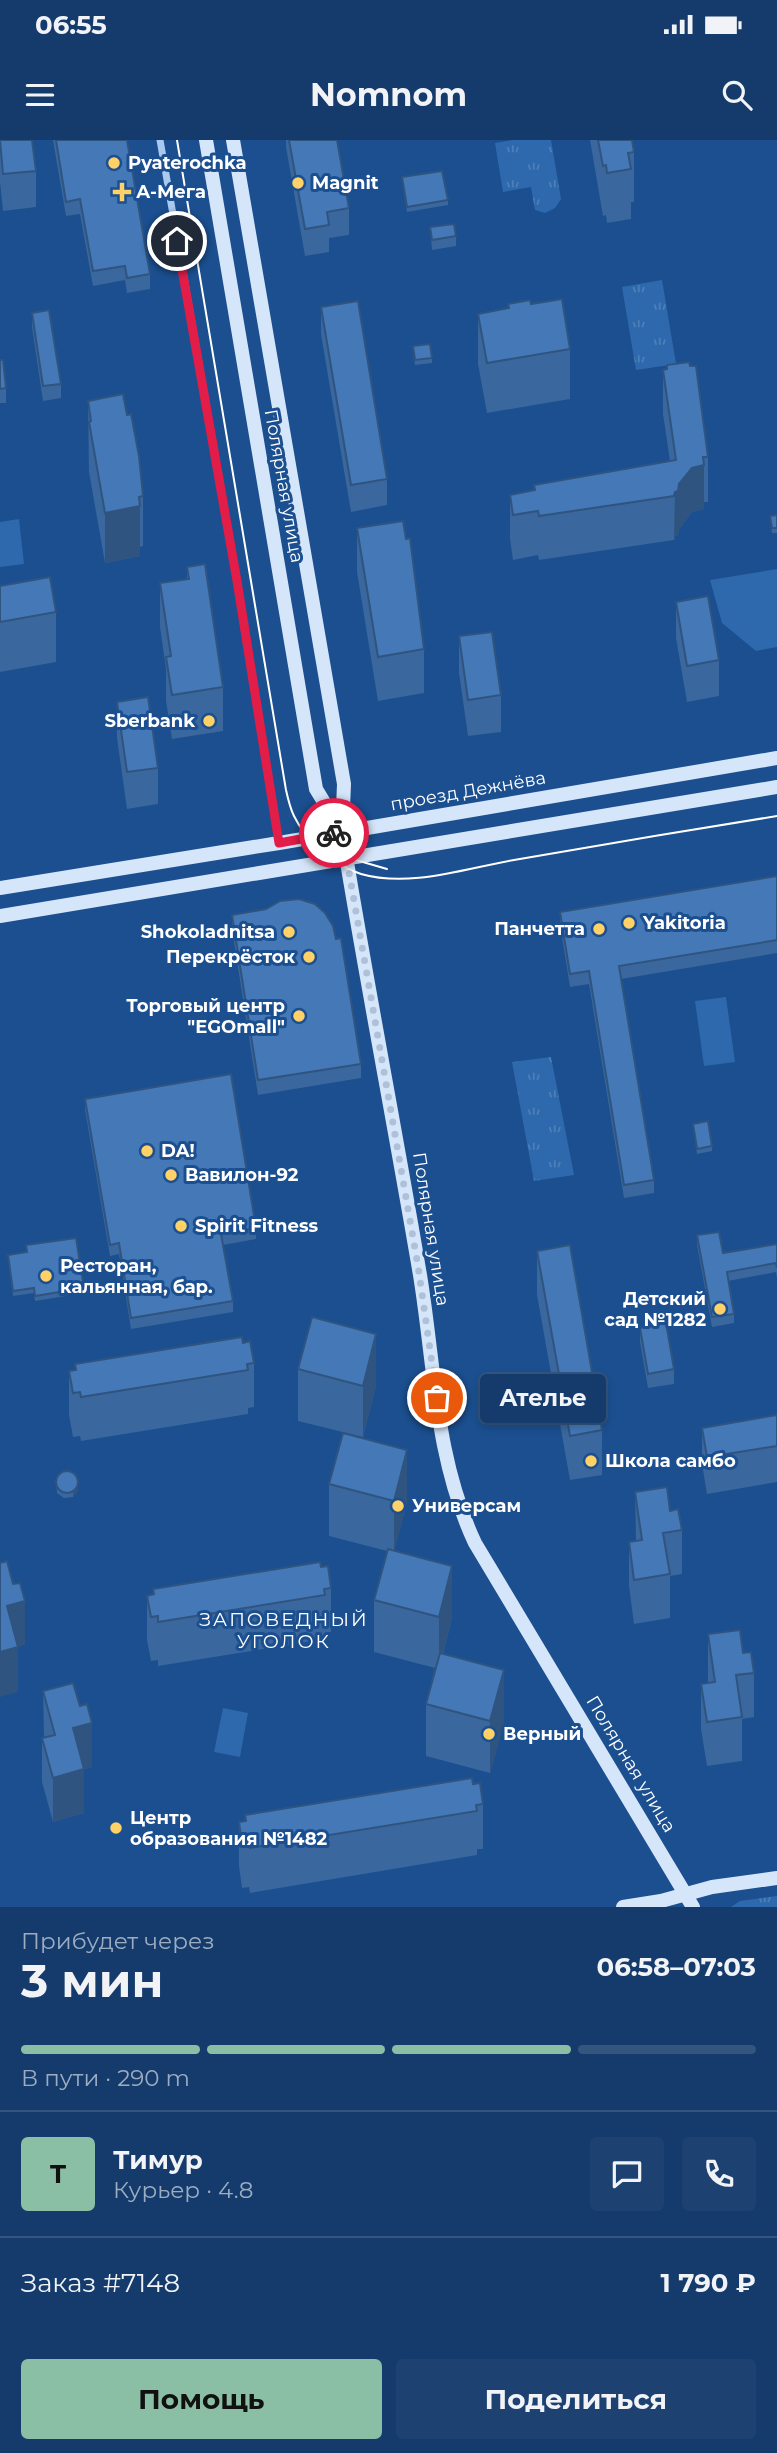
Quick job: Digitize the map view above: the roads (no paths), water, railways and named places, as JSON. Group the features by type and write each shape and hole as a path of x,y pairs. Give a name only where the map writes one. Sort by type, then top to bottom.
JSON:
{"main road":[{"name":"Полярная улица","path":"206,140 316,789 342,832"},
{"name":"Полярная улица","path":"233,140 344,785 342,832 346,858 418,1266 439,1416 452,1486 475,1543 690,1900"},
{"name":"проезд Дежнёва","path":"0,888 777,758"},
{"path":"0,916 777,787"},
{"path":"623,1907 690,1900 712,1887 777,1878"}],"street":[{"path":"160,140 237,581 279,843"}],"tram line":[{"path":"177,140 286,790 294,816 306,834 332,859 351,870 380,878 399,879 457,872 777,816"},
{"path":"341,853 387,869"}],"place":[{"name":"Pyaterochka","path":"114,163"},
{"name":"Magnit","path":"298,183"},
{"name":"А-Мега","path":"122,192"},
{"name":"Sberbank","path":"209,721"},
{"name":"Yakitoria","path":"629,923"},
{"name":"Панчетта","path":"599,929"},
{"name":"Shokoladnitsa","path":"289,932"},
{"name":"Перекрёсток","path":"309,957"},
{"name":"Торговый центр \"EGOmall\"","path":"299,1016"},
{"name":"DA!","path":"147,1151"},
{"name":"Вавилон-92","path":"171,1175"},
{"name":"Spirit Fitness","path":"181,1226"},
{"name":"Ресторан, кальянная, бар.","path":"46,1276"},
{"name":"Детский сад №1282","path":"720,1309"},
{"name":"Ателье","path":"437,1398"},
{"name":"Школа самбо","path":"591,1461"},
{"name":"Универсам","path":"398,1506"},
{"name":"Верный","path":"489,1734"},
{"name":"Центр образования №1482","path":"116,1828"}],"district":[{"name":"ЗАПОВЕДНЫЙ УГОЛОК","path":"284,1630"}]}
